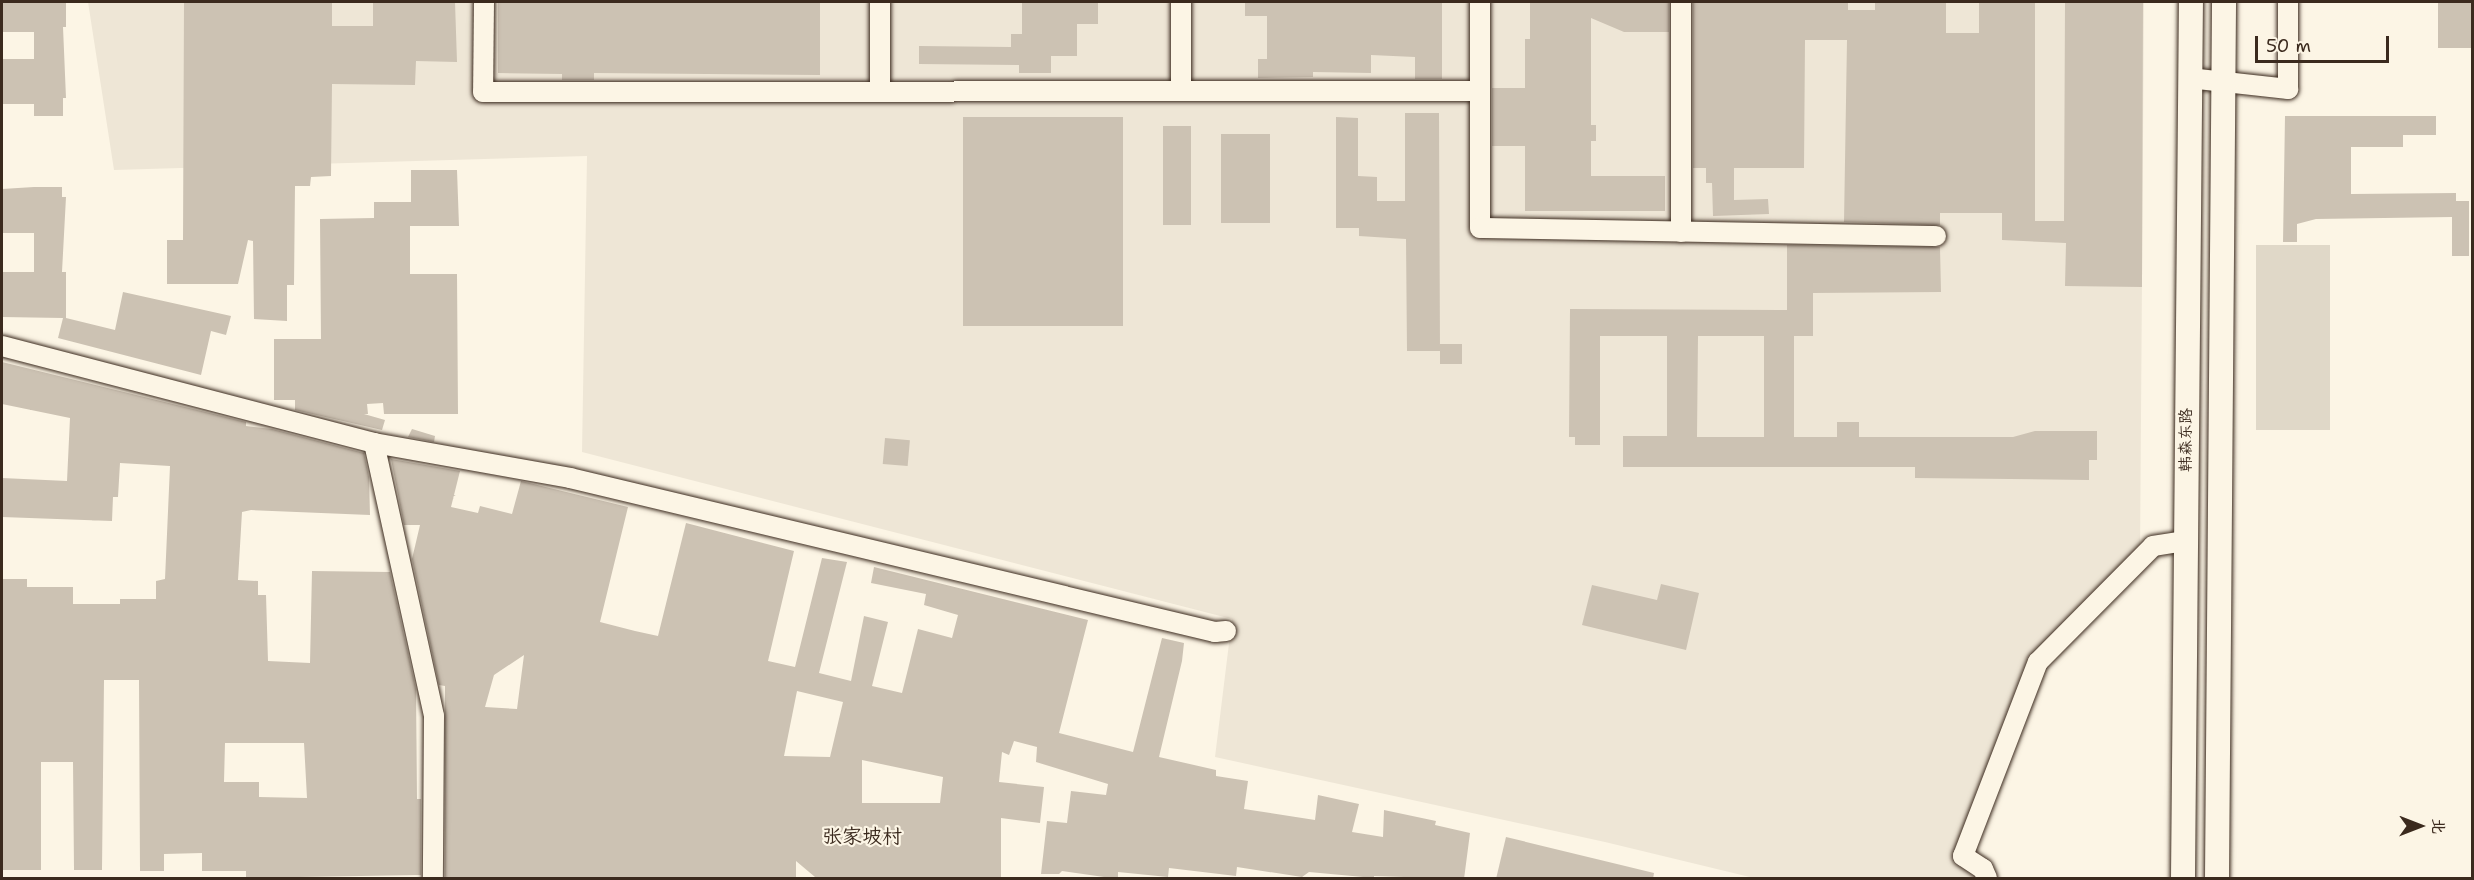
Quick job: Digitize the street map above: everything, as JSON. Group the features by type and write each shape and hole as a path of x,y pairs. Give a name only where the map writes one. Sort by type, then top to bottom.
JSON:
{"main road":[{"name":"韩森东路","path":"2183,879 2191,2"},
{"name":"韩森东路","path":"2217,879 2224,2"}],"street":[{"path":"484,2 483,92 1480,91"},
{"path":"880,2 880,90"},
{"path":"1181,2 1181,91"},
{"path":"1480,2 1480,228 1936,236"},
{"path":"1681,2 1681,232"},
{"path":"2189,78 2288,89 2288,2"},
{"path":"2,346 374,443 570,478 1215,632 1226,631"},
{"path":"374,443 434,716 433,879"},
{"path":"1986,879 1983,869 1963,856 2038,662 2153,546 2186,541"}],"shaded area":[{"path":"88,2 2144,2 2140,557 2038,662 1963,856 1973,878 1754,878 1605,842 1215,757 1232,619 582,452 587,156 114,170"},
{"path":"2256,245 2330,245 2330,430 2256,430"}],"building":[{"path":"2,2 66,2 66,27 63,27 66,98 63,98 63,116 34,116 34,104 2,104 2,59 34,59 34,32 2,32"},
{"path":"184,2 332,2 332,26 373,26 373,2 455,2 457,62 416,61 415,85 332,84 331,176 311,177 310,186 295,186 294,285 287,285 287,321 254,319 253,241 248,240 238,284 167,284 167,240 183,240"},
{"path":"498,2 820,2 820,75 594,73 594,80 562,80 562,74 498,73"},
{"path":"1022,2 1098,2 1098,24 1077,24 1077,56 1051,56 1051,73 1019,73 1019,65 919,64 919,46 1011,47 1011,34 1022,34"},
{"path":"1245,2 1442,2 1442,79 1415,79 1415,57 1371,55 1371,73 1313,72 1313,77 1258,78 1258,59 1267,59 1267,16 1245,16"},
{"path":"1530,2 1669,2 1669,32 1624,32 1591,18 1591,125 1596,125 1596,141 1591,141 1591,176 1665,176 1665,211 1525,211 1525,146 1492,146 1492,88 1525,88 1525,39 1530,39"},
{"path":"1693,2 1848,2 1848,10 1875,10 1875,2 1946,2 1946,33 1979,33 1979,2 2035,2 2035,221 2064,221 2065,2 2143,2 2142,287 2065,286 2066,243 2002,240 2002,213 1940,213 1940,225 1844,222 1847,40 1805,40 1804,168 1734,168 1734,200 1768,199 1769,214 1713,216 1712,183 1706,183 1706,168 1693,168"},
{"path":"2438,2 2472,2 2472,48 2438,48"},
{"path":"1405,113 1439,113 1440,351 1407,351 1406,239 1359,236 1359,228 1336,228 1336,117 1358,118 1358,176 1377,177 1377,201 1405,201"},
{"path":"2285,116 2436,116 2436,135 2403,135 2403,147 2351,147 2351,194 2456,193 2456,201 2469,201 2469,256 2452,256 2452,217 2316,219 2297,224 2297,242 2283,242"},
{"path":"963,117 1123,117 1123,326 963,326"},
{"path":"1163,126 1191,126 1191,225 1163,225"},
{"path":"1221,134 1270,134 1270,223 1221,223"},
{"path":"411,170 457,170 459,226 410,226 410,274 457,274 458,414 384,414 383,403 367,404 368,414 364,414 385,420 382,430 295,410 295,400 274,400 274,339 321,339 320,219 374,218 374,202 411,202"},
{"path":"62,187 62,197 66,197 62,272 66,272 66,318 115,330 123,292 231,316 226,335 211,331 201,375 58,338 63,318 2,317 2,272 34,272 34,233 2,233 2,189"},
{"path":"1787,245 1940,247 1941,292 1813,293 1813,336 1794,336 1794,437 1837,437 1837,422 1859,422 1859,437 2013,437 2035,431 2097,431 2097,460 2089,460 2089,480 1915,478 1915,467 1623,467 1623,436 1667,436 1667,336 1600,336 1600,445 1575,445 1575,437 1569,437 1570,309 1787,310","holes":["1698,336 1764,336 1764,437 1697,437"]},
{"path":"1440,344 1462,344 1462,364 1440,364"},
{"path":"2,362 246,422 246,426 272,429 364,453 369,477 370,515 251,510 242,512 238,580 258,581 258,595 266,595 268,661 310,663 312,571 390,572 416,689 417,799 421,799 421,875 246,878 246,871 202,871 202,853 164,854 164,871 140,871 139,680 104,680 102,870 74,870 73,762 41,762 41,870 2,870 2,579 27,579 27,587 73,587 73,604 120,604 120,599 156,599 156,581 165,579 170,466 120,463 118,497 113,497 112,521 2,517 2,478 67,481 70,418 2,404","holes":["225,743 304,743 307,798 259,797 259,782 224,782"]},
{"path":"412,429 435,436 434,442 408,437"},
{"path":"885,438 910,440 908,466 883,464"},
{"path":"391,459 460,471 451,507 478,513 480,506 512,514 521,481 628,507 600,622 658,636 686,523 794,551 768,661 795,667 822,558 847,562 819,673 851,681 864,616 888,622 872,686 902,693 918,629 952,638 958,615 924,605 926,594 871,583 874,567 1088,620 1059,733 1133,752 1162,638 1184,643 1182,661 1159,757 1216,770 1216,776 1248,781 1244,809 1315,820 1318,795 1359,804 1352,832 1383,837 1384,810 1436,821 1435,825 1470,833 1464,879 1374,876 1374,878 1309,872 1302,877 1237,867 1236,876 1169,868 1168,877 1118,872 1118,879 1062,871 1059,874 1041,874 1047,821 1067,823 1071,791 1106,795 1108,784 1036,762 1037,747 1014,741 1009,755 1002,752 999,782 1044,787 1040,823 1001,818 1001,877 815,877 796,861 796,879 445,878 445,686 439,685 412,559 420,525 404,525","holes":["524,655 517,709 485,707 494,675","797,691 843,702 830,757 784,756","862,760 943,777 940,803 862,803"]},
{"path":"1661,584 1699,593 1686,650 1582,625 1592,585 1657,600"},
{"path":"1506,837 1654,873 1653,879 1496,879"}],"district":[{"name":"张家坡村","path":"862,836"}]}
